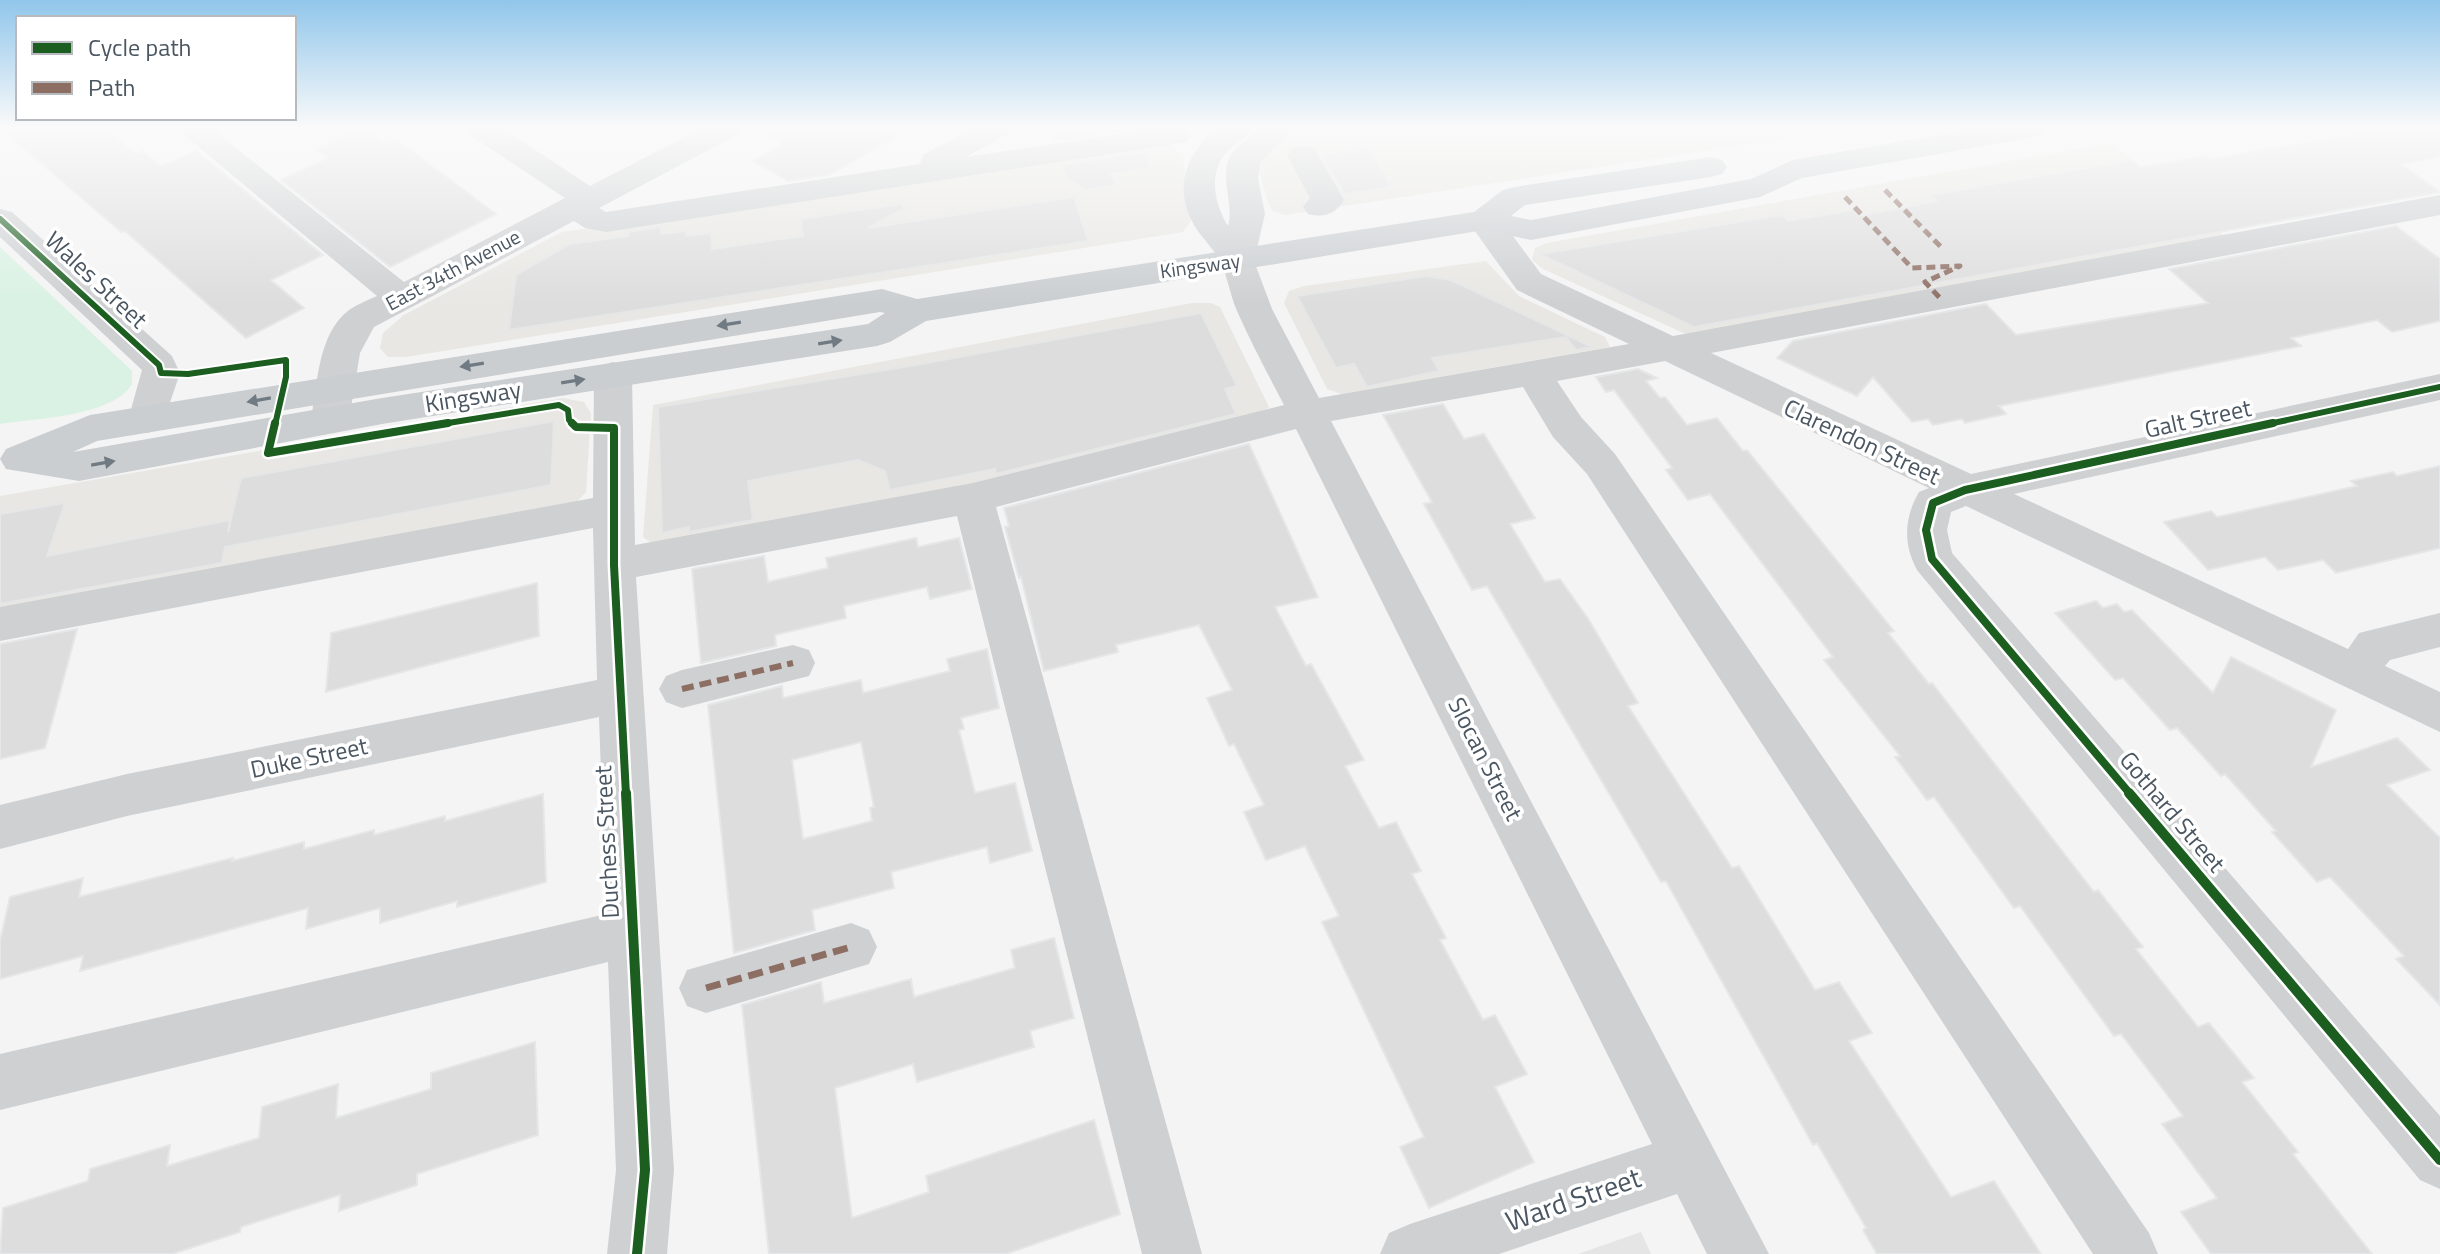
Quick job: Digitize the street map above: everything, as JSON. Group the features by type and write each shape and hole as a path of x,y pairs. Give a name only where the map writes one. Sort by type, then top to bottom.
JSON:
{"main road":[{"name":"Kingsway","path":"13,460 90,429 147,420 613,375 877,334 916,311 1484,220 1531,230 1761,187"},
{"name":"Kingsway","path":"13,460 79,467 333,404 882,300 916,311"}],"street":[{"path":"264,187 401,297"},
{"path":"559,187 581,203 597,221 606,222 838,187"},
{"name":"East 34th Avenue","path":"333,404 343,349 353,327 371,312 613,187"},
{"name":"Slocan Street","path":"1200,187 1208,221 1237,261 1254,309 1739,1254"},
{"path":"1237,261 1248,214 1243,187"},
{"path":"1320,207 1328,200 1321,187"},
{"path":"614,565 973,498 1308,414 2440,205"},
{"name":"Wales Street","path":"0,219 159,365 161,373 147,420"},
{"name":"Clarendon Street","path":"1484,220 1529,282 2440,713"},
{"path":"1532,372 1567,427 1610,477 2128,1254"},
{"name":"Duchess Street","path":"613,375 614,565 631,932 639,1006 645,1170 637,1254"},
{"name":"Galt Street","path":"1965,490 2440,387"},
{"name":"Gothard Street","path":"1965,490 1933,503 1926,530 1932,559 2440,1160"},
{"path":"973,498 1172,1254"},
{"path":"0,624 613,509"},
{"path":"2359,675 2365,659 2375,646 2440,630"},
{"path":"682,689 793,663"},
{"name":"Duke Street","path":"0,827 127,795 620,694"},
{"path":"0,1082 631,932"},
{"path":"706,988 851,947"},
{"name":"Ward Street","path":"1410,1254 1691,1160"}],"shaded area":[{"path":"877,187 1187,187 1192,219 1183,232 406,357 388,357 380,348 383,333 404,315 562,232"},
{"path":"1263,187 1472,187 1285,215 1273,211"},
{"path":"1866,187 2165,187 2233,243 1688,335 1543,269 1532,260 1535,248 1547,243"},
{"path":"1486,261 1519,296 1605,337 1610,347 1342,394 1327,389 1284,303 1289,291 1304,286"},
{"path":"1192,303 1211,303 1220,307 1269,407 1267,409 973,498 667,544 650,542 643,537 653,405"},
{"path":"563,398 584,402 591,413 586,492 575,504 0,624 0,496"},
{"path":"1641,1232 1651,1254 1578,1254"}],"green space":[{"path":"0,247 132,371 132,384 122,395 91,410 0,424"}],"building":[{"path":"68,187 239,187 323,255 271,280 304,308 246,338 125,231 121,232"},
{"path":"289,187 459,187 496,214 390,267"},
{"path":"1079,187 1107,187 1085,190"},
{"path":"1340,187 1392,187 1344,194"},
{"path":"1980,187 2432,187 2440,192 1694,327 1540,254 1782,215 1788,221 1853,210 1859,216 1937,201 1931,195"},
{"path":"1074,197 1088,241 509,330 516,275 570,244 628,236 628,232 661,227 661,234 685,231 687,236 711,233 712,249 803,236 801,219 902,204 904,208 868,228"},
{"path":"2396,226 2440,259 2440,321 2392,332 2377,320 2291,338 2301,346 1999,406 2006,414 1965,423 1962,419 1933,425 1928,419 1912,422 1873,377 1857,396 1777,358 1793,341 1986,304 2016,335 2208,303 2169,269"},
{"path":"1426,276 1451,280 1592,347 1576,350 1566,337 1432,358 1439,371 1367,387 1354,364 1336,368 1297,296"},
{"path":"1201,313 1237,386 1225,389 1236,414 996,474 995,469 890,490 885,471 858,460 748,481 753,520 689,532 689,527 662,533 658,407 910,366"},
{"path":"1638,369 1657,378 1646,381 1660,398 1665,397 1687,425 1717,418 1743,451 1747,450 1894,631 1888,633 1929,684 1932,683 2094,892 2098,890 2143,947 2136,949 2198,1027 2209,1023 2254,1078 2242,1082 2298,1152 2293,1154 2372,1254 2211,1254 2181,1212 2217,1198 2162,1124 2183,1116 2121,1034 2114,1036 2020,906 2014,908 1934,797 1927,800 1895,757 1900,756 1824,660 1833,657 1710,494 1688,500 1666,470 1672,468 1614,390 1606,392 1596,377"},
{"path":"1443,404 1464,439 1484,434 1535,518 1510,524 1545,582 1560,579 1589,620 1638,703 1628,706 1732,868 1739,866 1815,990 1839,982 1872,1033 1849,1041 1951,1197 1994,1181 2041,1254 1877,1254 1863,1230 1866,1228 1817,1143 1813,1145 1666,881 1661,882 1487,586 1472,590 1424,504 1432,502 1383,415"},
{"path":"554,421 551,485 225,547 222,563 0,604 0,514 65,503 47,556 230,520 228,532 241,478"},
{"path":"1249,444 1318,597 1275,607 1306,666 1311,664 1364,760 1345,766 1379,828 1396,822 1421,871 1412,874 1446,938 1440,940 1483,1020 1495,1015 1527,1074 1495,1087 1534,1162 1429,1208 1400,1147 1424,1137 1322,922 1339,916 1305,846 1266,860 1244,812 1264,805 1234,744 1229,746 1207,698 1232,690 1199,625 1116,645 1118,652 1044,671 1005,527 1009,526 1004,508"},
{"path":"2440,466 2440,548 2336,573 2323,560 2278,570 2265,557 2208,570 2164,522 2211,511 2217,517 2357,486 2351,481 2393,472 2397,476"},
{"path":"916,538 918,547 959,538 972,589 930,599 927,587 844,606 846,618 775,635 776,646 701,663 692,569 764,556 768,582 828,568 826,558"},
{"path":"537,583 539,636 326,692 331,633"},
{"path":"2096,601 2103,608 2117,604 2124,612 2132,610 2213,693 2231,657 2336,710 2311,767 2397,738 2430,770 2387,785 2440,838 2440,1005 2396,959 2404,956 2330,877 2317,882 2225,774 2221,776 2177,728 2170,730 2123,678 2115,680 2055,613"},
{"path":"77,629 45,748 0,759 0,644"},
{"path":"987,649 999,708 961,718 964,729 959,730 975,793 1015,783 1032,851 990,863 987,847 891,872 894,888 812,910 815,930 734,953 708,705 782,686 783,698 861,680 863,693 950,671 947,659","holes":["861,742 874,807 870,808 872,821 803,839 792,760"]},
{"path":"543,794 546,882 457,907 457,901 380,923 380,908 306,929 308,908 80,971 83,956 0,979 0,941 10,897 83,878 79,897 304,842 304,849 374,830 374,835 445,816 445,821"},
{"path":"1054,938 1074,1018 1030,1031 1034,1047 917,1082 913,1064 835,1088 852,1218 929,1192 926,1176 1094,1120 1120,1214 1006,1254 769,1254 742,1005 821,982 824,1003 911,979 914,997 1015,968 1011,950"},
{"path":"535,1042 538,1135 417,1174 417,1185 339,1211 340,1195 241,1227 240,1232 172,1254 0,1254 3,1208 88,1181 90,1169 170,1145 167,1166 259,1138 262,1107 338,1084 336,1118 431,1089 431,1073"}],"marked path":[{"path":"1885,190 1943,249"},
{"path":"1845,197 1912,268 1960,266 1925,282 1940,298"},
{"path":"682,689 793,663"},
{"path":"706,988 851,947"}],"cycle path":[{"path":"0,219 159,365 161,373 188,374 286,360 286,377 268,453 559,405 568,410 569,420 576,427 614,428 614,565 645,1170 637,1254"},
{"path":"2440,387 1965,490 1933,503 1926,530 1932,559 2440,1160"}]}
